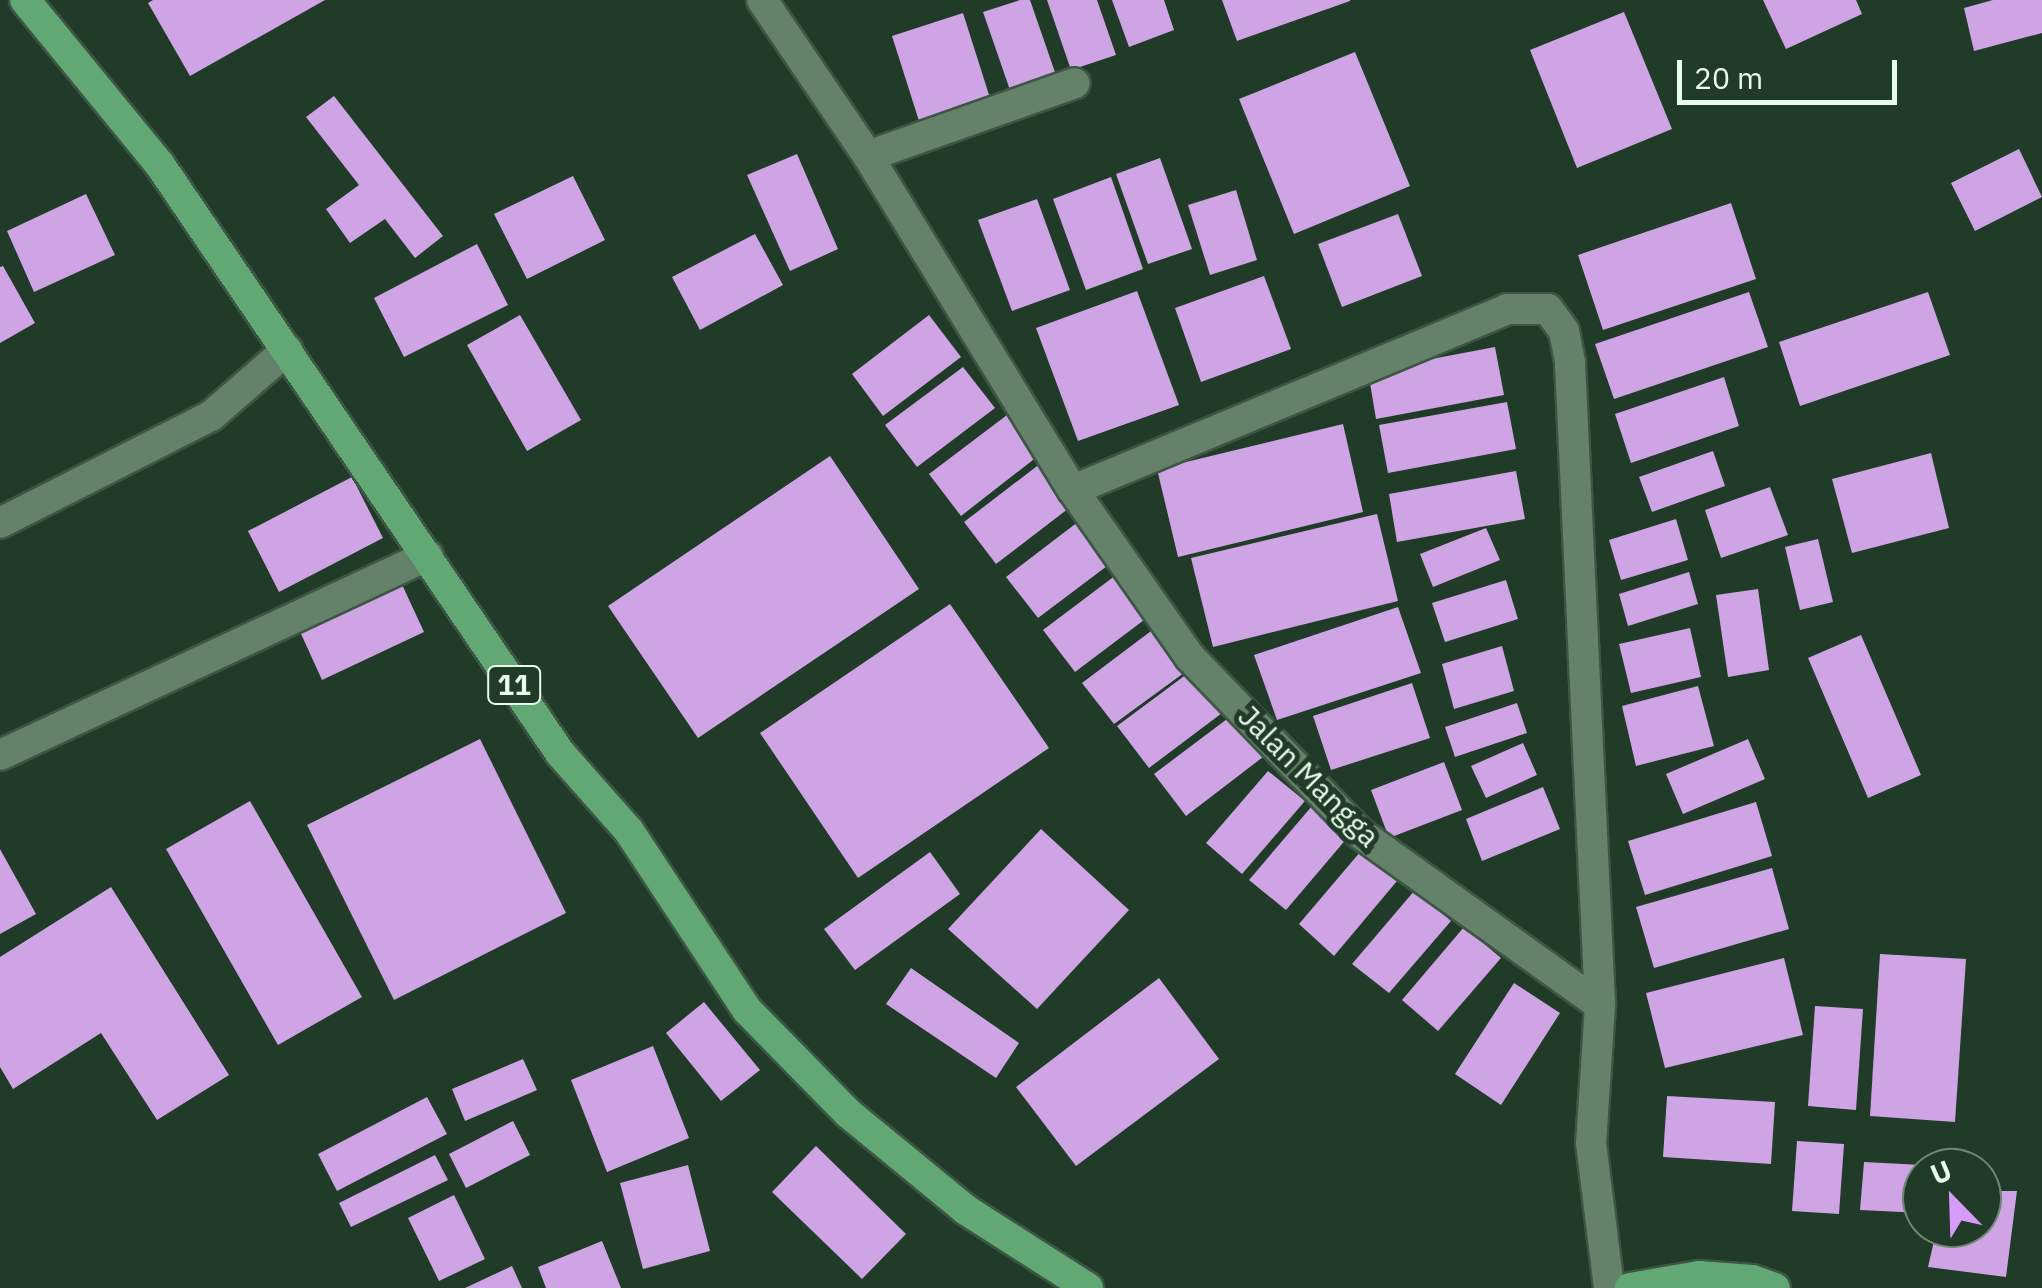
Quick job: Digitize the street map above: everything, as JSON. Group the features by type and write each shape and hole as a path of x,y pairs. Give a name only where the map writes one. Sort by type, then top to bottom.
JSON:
{"highway":[{"name":"11","path":"25,0 160,164 560,753 629,831 748,1010 848,1113 951,1198 1088,1288"},
{"path":"1630,1288 1699,1276 1752,1280 1776,1288"}],"street":[{"name":"Jalan Mangga","path":"762,0 868,156 1073,490 1190,656 1361,834 1600,1006"},
{"path":"868,156 1075,83"},
{"path":"1073,490 1507,309 1548,309 1564,331 1570,363 1600,1006 1591,1143 1609,1288"},
{"path":"0,524 211,416 288,350"},
{"path":"0,755 428,555"}],"building":[{"path":"325,0 190,76 148,3"},
{"path":"1030,0 1057,78 1011,93 983,12"},
{"path":"1047,0 1097,0 1116,55 1071,70"},
{"path":"1112,0 1164,0 1174,30 1129,47"},
{"path":"1222,0 1350,0 1350,1 1237,41"},
{"path":"1763,0 1856,0 1862,14 1786,49"},
{"path":"1993,0 2042,0 2042,33 1974,51 1964,8"},
{"path":"1624,12 1672,129 1577,168 1530,50"},
{"path":"963,13 990,98 919,121 892,36"},
{"path":"1355,52 1410,186 1294,234 1239,99"},
{"path":"334,96 443,236 415,258 385,219 350,243 326,209 359,185 306,117"},
{"path":"2019,149 2042,197 1975,231 1951,183"},
{"path":"797,154 838,249 790,271 747,175"},
{"path":"1160,158 1192,249 1148,264 1116,174"},
{"path":"573,176 605,240 527,279 494,214"},
{"path":"1111,177 1143,269 1086,290 1053,199"},
{"path":"1236,190 1257,260 1210,275 1188,205"},
{"path":"86,194 115,255 34,292 7,231"},
{"path":"1037,199 1070,290 1012,311 978,220"},
{"path":"1731,203 1756,279 1603,330 1578,255"},
{"path":"1398,214 1422,276 1342,307 1318,244"},
{"path":"755,234 783,285 700,330 672,277"},
{"path":"477,244 508,305 404,357 374,298"},
{"path":"3,266 35,323 0,343 0,267"},
{"path":"1264,276 1291,349 1201,382 1175,308"},
{"path":"1137,291 1179,405 1078,441 1036,328"},
{"path":"1749,292 1768,347 1614,399 1595,344"},
{"path":"1928,292 1950,355 1800,406 1779,342"},
{"path":"520,315 581,420 527,451 467,345"},
{"path":"929,315 961,357 883,416 852,374"},
{"path":"1495,347 1504,395 1376,419 1368,371"},
{"path":"963,367 995,408 917,467 885,425"},
{"path":"1724,377 1739,426 1631,463 1615,414"},
{"path":"1507,402 1516,449 1388,473 1379,425"},
{"path":"1007,415 1038,456 961,516 929,474"},
{"path":"1343,424 1363,512 1178,557 1157,469"},
{"path":"1713,451 1725,486 1652,512 1639,477"},
{"path":"1931,453 1949,528 1852,553 1832,479"},
{"path":"830,456 919,589 698,738 608,606"},
{"path":"1041,463 1073,505 996,564 964,522"},
{"path":"1516,471 1525,519 1397,542 1389,494"},
{"path":"352,477 383,538 279,592 248,531"},
{"path":"1770,487 1788,535 1721,558 1705,510"},
{"path":"1377,514 1398,601 1213,647 1191,558"},
{"path":"1083,518 1115,560 1038,618 1006,577"},
{"path":"1676,519 1688,560 1621,580 1609,540"},
{"path":"1486,528 1500,560 1433,587 1420,554"},
{"path":"1818,539 1833,602 1800,610 1785,547"},
{"path":"1120,572 1152,614 1075,672 1043,630"},
{"path":"1689,572 1698,604 1628,626 1619,594"},
{"path":"399,578 424,632 322,680 297,625"},
{"path":"1506,580 1518,619 1445,642 1432,603"},
{"path":"1758,589 1769,670 1728,677 1716,595"},
{"path":"950,604 1049,748 858,878 760,733"},
{"path":"1398,607 1421,673 1277,720 1254,655"},
{"path":"1159,625 1192,667 1114,724 1082,683"},
{"path":"1690,628 1701,677 1631,693 1619,644"},
{"path":"1861,635 1921,775 1868,798 1808,658"},
{"path":"1502,646 1514,691 1454,709 1442,664"},
{"path":"1195,668 1226,710 1149,768 1117,726"},
{"path":"1412,683 1430,738 1331,770 1313,716"},
{"path":"1698,686 1714,746 1636,766 1622,706"},
{"path":"1517,703 1527,733 1455,757 1445,727"},
{"path":"1231,716 1263,757 1186,816 1154,774"},
{"path":"480,739 566,913 394,1000 307,825"},
{"path":"1748,739 1765,779 1683,814 1666,774"},
{"path":"1523,743 1537,775 1486,798 1471,766"},
{"path":"1444,762 1462,810 1389,838 1371,790"},
{"path":"1268,771 1305,801 1242,874 1206,843"},
{"path":"1543,787 1560,829 1482,861 1466,819"},
{"path":"250,801 362,997 278,1045 166,849"},
{"path":"1756,802 1772,856 1645,895 1628,841"},
{"path":"1312,806 1348,837 1286,910 1249,880"},
{"path":"1041,829 1129,910 1037,1009 948,929"},
{"path":"0,849 36,914 0,934"},
{"path":"1361,851 1397,881 1334,956 1299,924"},
{"path":"930,852 960,894 855,970 824,929"},
{"path":"1772,868 1789,929 1654,968 1636,907"},
{"path":"111,887 229,1075 157,1120 101,1033 13,1089 0,1067 0,957"},
{"path":"1415,890 1451,921 1389,993 1352,964"},
{"path":"1464,927 1501,958 1438,1031 1402,1000"},
{"path":"1880,954 1966,959 1955,1122 1870,1116"},
{"path":"1784,958 1803,1035 1665,1068 1646,993"},
{"path":"911,968 1019,1043 996,1078 886,1004"},
{"path":"1159,978 1219,1059 1076,1166 1016,1087"},
{"path":"1514,983 1560,1013 1501,1105 1455,1074"},
{"path":"704,1002 760,1070 721,1101 666,1033"},
{"path":"1815,1006 1863,1009 1856,1110 1808,1106"},
{"path":"653,1046 689,1138 607,1172 571,1080"},
{"path":"523,1059 537,1090 465,1121 452,1089"},
{"path":"1667,1096 1775,1102 1771,1164 1663,1157"},
{"path":"427,1097 447,1134 337,1191 318,1154"},
{"path":"513,1121 530,1155 466,1188 449,1154"},
{"path":"1797,1141 1844,1144 1839,1214 1792,1211"},
{"path":"816,1146 906,1234 862,1279 772,1192"},
{"path":"435,1155 448,1180 351,1227 339,1203"},
{"path":"1864,1162 1902,1164 1902,1212 1860,1210"},
{"path":"688,1165 710,1251 643,1269 620,1183"},
{"path":"2002,1191 2017,1191 2006,1277 1928,1267 1932,1248 2002,1248"},
{"path":"454,1195 485,1259 439,1281 408,1218"},
{"path":"602,1241 621,1288 546,1288 538,1267"},
{"path":"512,1266 522,1288 465,1288"}]}
